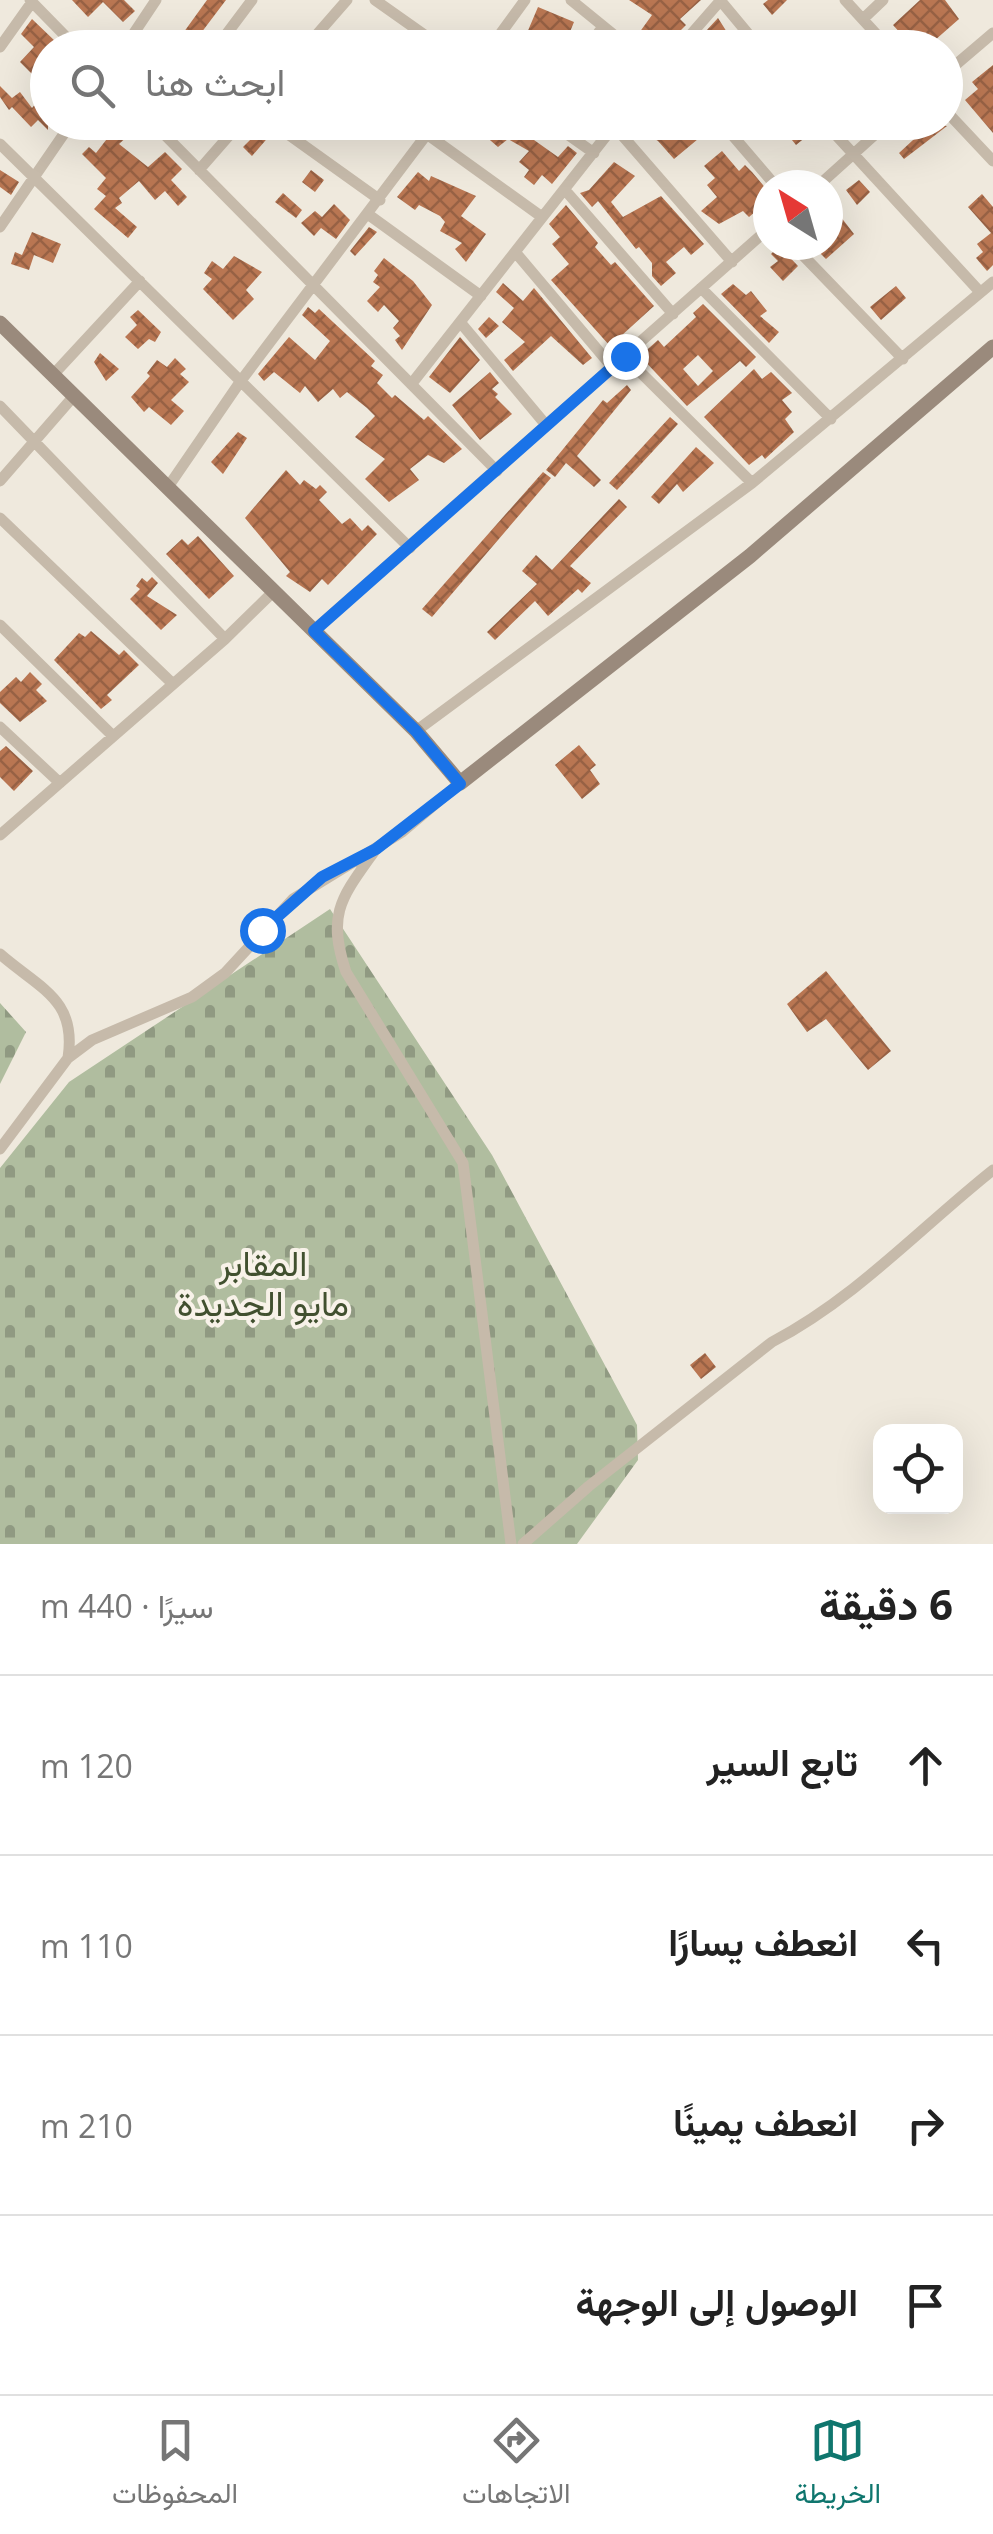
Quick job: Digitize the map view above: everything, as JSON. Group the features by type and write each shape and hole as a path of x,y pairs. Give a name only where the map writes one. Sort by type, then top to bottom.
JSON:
{"street":[{"path":"136,30 156,0"},
{"path":"230,30 252,0"},
{"path":"321,30 347,0"},
{"path":"375,0 418,30"},
{"path":"503,30 525,0"},
{"path":"571,0 608,30"},
{"path":"695,30 721,0 745,30"},
{"path":"845,0 873,30"},
{"path":"863,18 883,0"},
{"path":"0,47 31,1 59,30"},
{"path":"600,30 603,26"},
{"path":"963,59 993,33"},
{"path":"963,129 993,161"},
{"path":"0,227 59,140"},
{"path":"171,140 497,470"},
{"path":"200,170 226,140"},
{"path":"295,140 380,200"},
{"path":"168,488 240,382 424,140"},
{"path":"435,140 542,218"},
{"path":"576,140 594,152"},
{"path":"412,382 603,140"},
{"path":"629,140 732,262"},
{"path":"736,140 762,170"},
{"path":"839,140 980,292"},
{"path":"836,170 869,140"},
{"path":"0,144 410,548"},
{"path":"565,190 674,314"},
{"path":"369,215 480,296"},
{"path":"314,631 753,243"},
{"path":"516,253 613,368"},
{"path":"807,260 903,359"},
{"path":"52,376 140,281"},
{"path":"416,731 752,482 993,282"},
{"path":"701,288 831,419"},
{"path":"460,322 546,426"},
{"path":"0,323 416,731 460,784"},
{"path":"0,1148 68,1058 92,1040 192,997 225,972 292,899 322,877 376,849 750,556 993,347"},
{"path":"625,356 752,482"},
{"path":"0,480 73,397"},
{"path":"0,406 225,639"},
{"path":"0,518 173,684"},
{"path":"2,831 225,639 274,591"},
{"path":"0,625 113,736"},
{"path":"0,726 60,783"},
{"path":"376,849 339,906 335,939 346,972 462,1163 510,1544"},
{"path":"0,954 64,1010 72,1034 68,1058"},
{"path":"523,1544 772,1342 800,1327 891,1260 993,1170"}],"green space":[{"name":"المقابر مايو الجديدة","path":"330,909 492,1155 637,1425 638,1460 577,1544 0,1544 0,1168 69,1082"},
{"path":"0,1003 26,1032 0,1084"}],"building":[{"path":"72,0 124,0 135,11 123,22 103,2 88,17"},
{"path":"207,0 226,0 203,30 185,30"},
{"path":"629,0 701,0 680,19 686,25 681,30 641,30 652,15"},
{"path":"768,0 787,0 772,15 763,4"},
{"path":"920,0 945,0 959,19 946,30 898,30 893,25"},
{"path":"538,7 574,22 571,30 528,30"},
{"path":"718,18 726,30 707,30"},
{"path":"32,19 43,30 30,30 30,43 21,34"},
{"path":"30,51 30,72 20,62"},
{"path":"993,65 993,133 965,100 978,89 972,82"},
{"path":"0,86 12,98 20,92 30,105 30,126 12,107 9,110 0,97"},
{"path":"106,140 123,140 119,144 148,167 165,152 182,169 171,180 187,197 178,206 165,191 155,200 139,181 119,198 122,203 115,208 137,227 128,238 94,209 106,196 97,189 106,178 82,154 89,147 96,153"},
{"path":"250,140 266,140 252,156 243,147"},
{"path":"510,140 534,140 558,157 568,146 577,153 552,184 542,175 534,185 524,177 529,170 519,162 529,151"},
{"path":"656,140 697,140 674,159"},
{"path":"913,140 929,140 904,159 899,153"},
{"path":"722,151 739,171 745,165 753,173 753,214 749,217 743,211 719,224 701,211 717,197 707,185 715,178 704,166"},
{"path":"614,162 635,176 611,202 623,217 661,196 704,244 691,255 684,247 666,262 676,273 661,286 652,276 652,263 639,247 636,249 598,201 592,207 580,193 589,190"},
{"path":"0,170 19,182 11,195 0,187"},
{"path":"311,170 324,180 315,192 302,182"},
{"path":"418,172 429,181 431,176 476,196 461,216 486,234 466,262 455,249 462,243 440,231 445,222 440,216 419,205 415,210 397,197"},
{"path":"859,180 870,192 857,205 846,190"},
{"path":"283,193 302,210 296,218 275,202"},
{"path":"982,194 993,207 993,265 987,271 976,258 983,252 977,244 991,233 968,207"},
{"path":"334,204 350,220 336,239 321,228 314,236 301,223 315,211 322,217"},
{"path":"566,205 598,243 595,247 611,265 615,262 654,306 610,346 551,280 569,264 552,244 560,237 549,224"},
{"path":"843,220 854,234 843,244"},
{"path":"369,227 377,232 355,256 350,251"},
{"path":"32,232 61,244 53,263 34,255 29,270 11,264 15,252 22,255"},
{"path":"234,256 262,272 246,290 254,299 233,320 203,289 212,279 204,273 212,261 223,269"},
{"path":"384,258 413,281 432,305 402,350 395,340 400,336 393,328 399,321 384,305 378,312 367,301 380,287 373,282 378,275 374,271"},
{"path":"792,260 798,266 783,281 770,267 778,261"},
{"path":"503,283 523,301 534,288 592,358 583,365 551,336 513,371 504,360 525,342 502,322 514,308 496,292"},
{"path":"733,284 746,295 751,291 767,311 760,316 779,332 769,343 721,294"},
{"path":"896,286 906,298 881,320 870,307"},
{"path":"703,304 756,357 746,367 740,361 687,406 640,356 658,340 664,347 696,317 693,313","holes":["698,355 713,371 698,386 683,369"]},
{"path":"308,307 315,313 319,309 375,361 371,366 383,375 377,383 392,398 395,395 424,420 428,416 462,449 444,463 428,455 410,469 419,480 389,502 365,479 385,459 355,437 375,416 367,408 347,392 340,398 333,389 318,402 305,386 300,393 274,372 264,381 258,374 289,337 315,360 330,341 302,315"},
{"path":"138,310 161,332 155,342 149,339 138,349 125,337 137,325 130,317"},
{"path":"489,317 499,326 486,338 478,329"},
{"path":"460,337 480,360 450,393 429,377"},
{"path":"100,353 119,369 106,381 94,362"},
{"path":"175,358 186,369 180,374 189,382 171,400 184,411 171,425 149,407 144,412 131,397 150,376 147,373 157,360 167,367"},
{"path":"754,369 762,379 771,372 792,393 782,400 792,412 785,419 794,432 765,459 762,455 749,465 704,417"},
{"path":"490,372 499,383 492,389 498,394 495,397 512,414 480,440 452,405"},
{"path":"627,385 631,390 577,456 601,480 594,487 566,463 555,477 546,470 603,400 607,403"},
{"path":"670,417 678,424 617,490 609,483"},
{"path":"238,432 247,438 223,474 211,462"},
{"path":"696,447 714,463 683,492 677,484 659,504 651,497"},
{"path":"286,470 300,485 304,480 316,489 320,485 327,492 319,500 342,524 350,518 362,531 368,525 377,534 328,585 322,579 310,592 286,576 290,572 245,518"},
{"path":"543,472 551,478 432,617 422,609"},
{"path":"619,499 627,507 570,566 591,583 582,593 578,589 548,616 535,601 495,640 487,632 537,584 522,571 536,555 552,570"},
{"path":"198,536 234,576 209,599 166,554 182,539 188,545"},
{"path":"152,577 158,583 147,596 177,615 161,630 130,599 140,589 136,586 142,578 147,582"},
{"path":"91,631 119,655 124,650 139,665 107,695 112,700 101,709 54,660 79,633 85,637"},
{"path":"30,672 42,684 36,690 47,701 20,722 0,703 0,692 16,677 21,682"},
{"path":"579,745 596,765 590,770 600,784 582,799 555,765"},
{"path":"6,746 33,771 14,791 0,777 0,751"},
{"path":"826,971 891,1051 868,1070 826,1019 807,1032 787,1004"},
{"path":"705,1353 716,1367 701,1379 690,1365"}],"route":[{"path":"262,930 292,899 322,877 402,832 460,784 416,731 314,631 625,356"}]}
